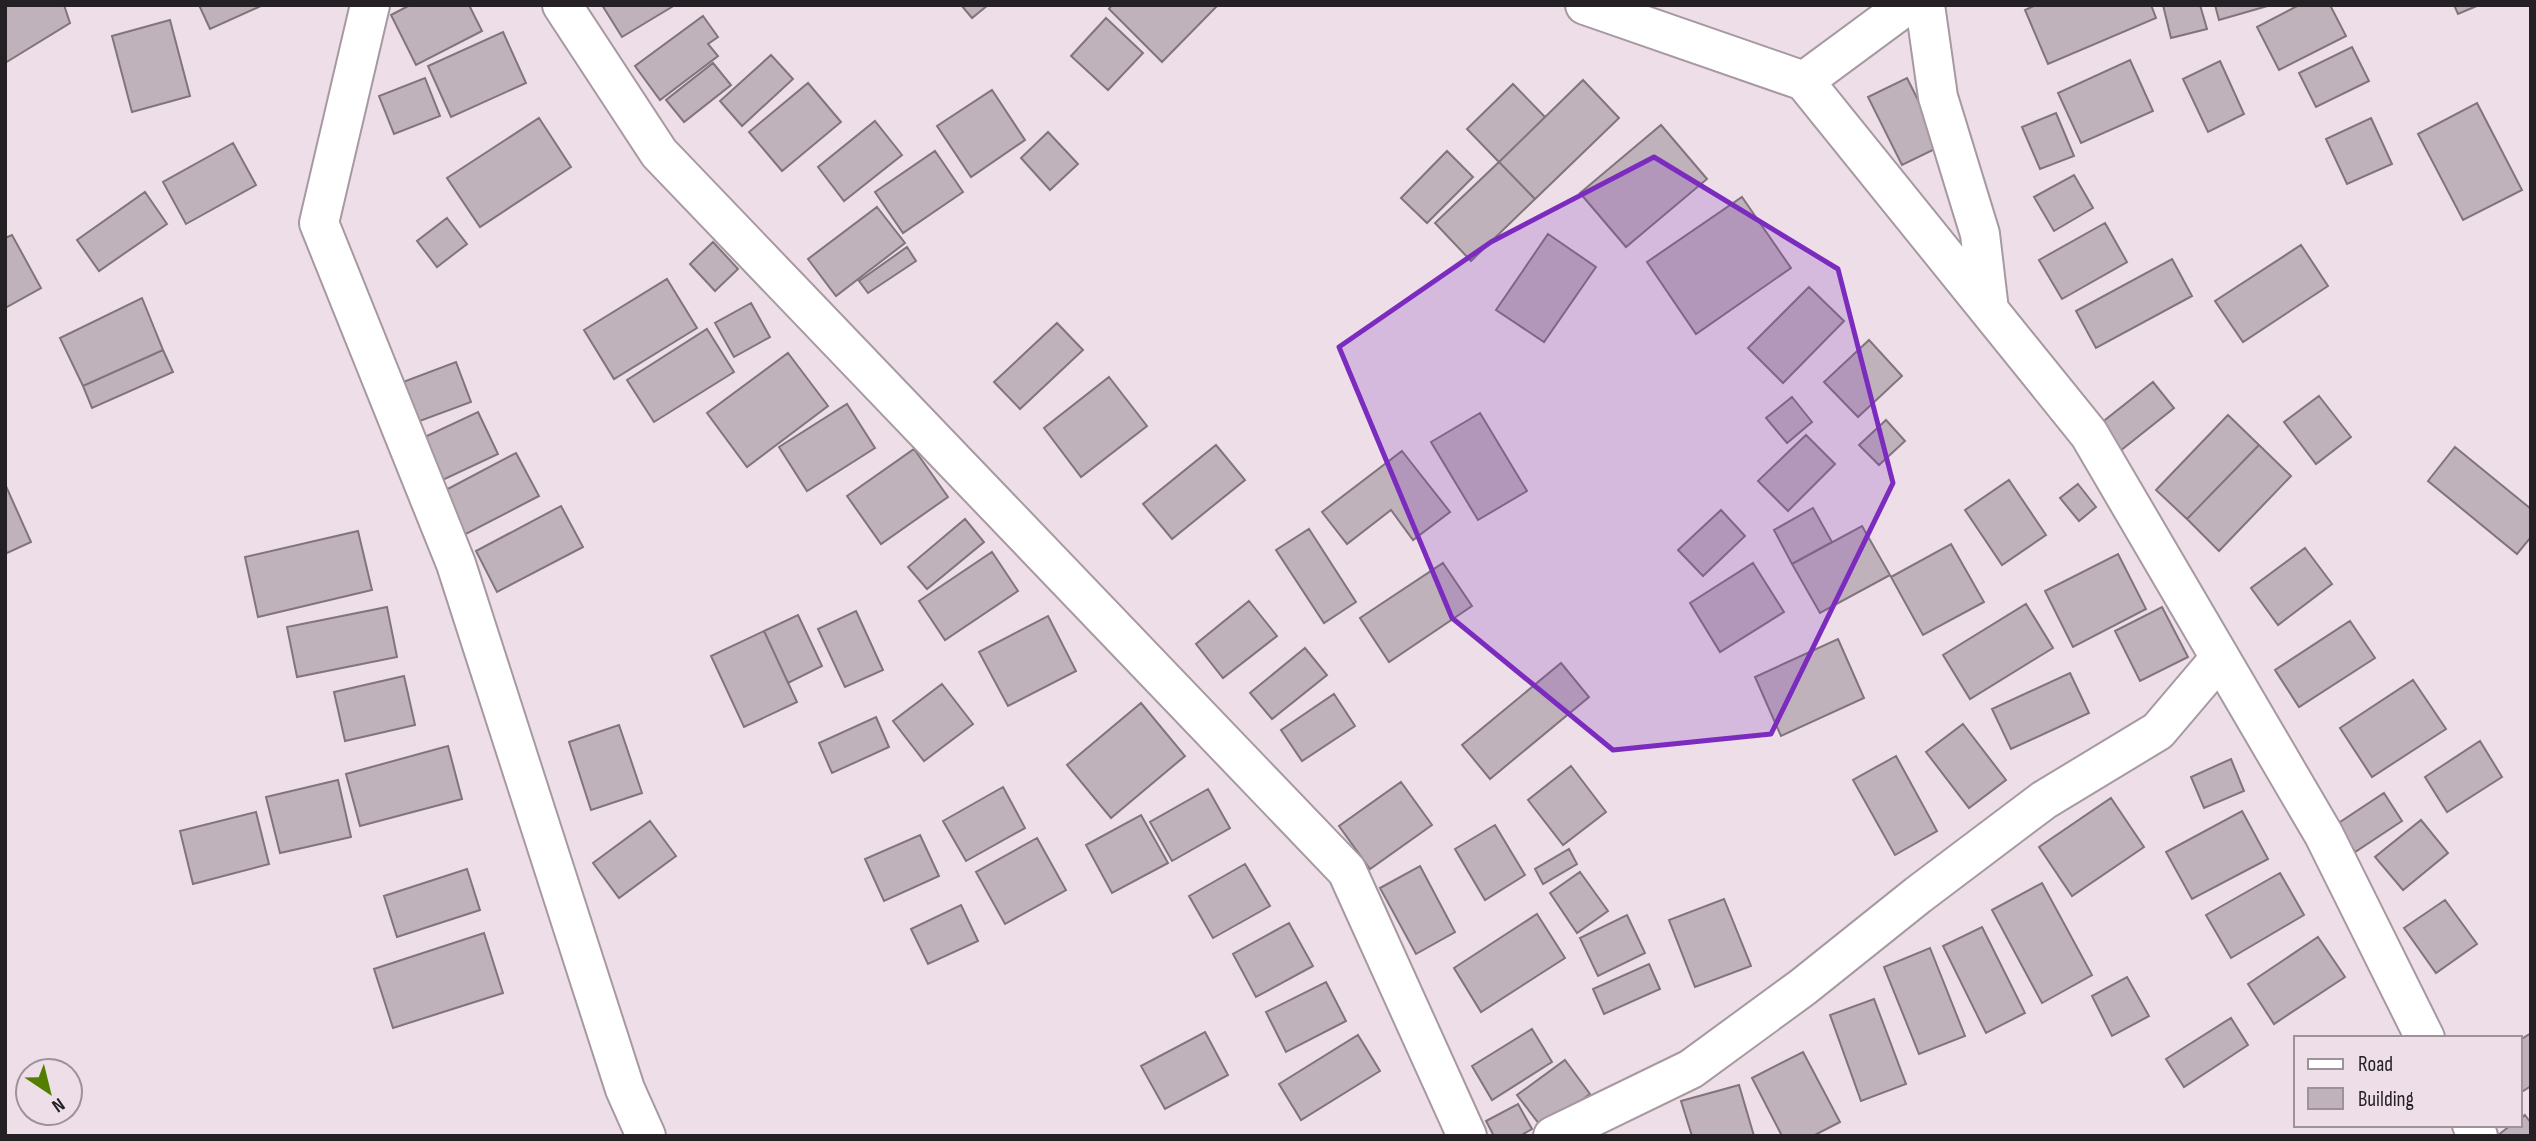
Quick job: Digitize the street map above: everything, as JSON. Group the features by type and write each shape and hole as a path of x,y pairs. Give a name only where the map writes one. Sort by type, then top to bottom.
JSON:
{"street":[{"path":"370,5 319,223 456,564 625,1090 646,1136"},
{"path":"562,5 659,153 1347,872 1467,1136"},
{"path":"1585,5 1804,80 2089,434 2324,835 2424,1036"},
{"path":"1804,80 1907,5"},
{"path":"1925,5 1938,97 1980,234 1989,310"},
{"path":"1553,1136 1691,1069 1803,987 1918,895 2044,800 2158,731 2220,658"}],"highlighted area":[{"path":"1654,157 1838,269 1893,483 1771,734 1613,750 1452,618 1339,347 1491,242"}],"building":[{"path":"5,5 64,5 70,23 5,63"},
{"path":"199,5 263,5 210,29"},
{"path":"410,5 469,5 482,31 416,65 391,15"},
{"path":"602,5 675,5 622,37"},
{"path":"961,5 988,5 972,18"},
{"path":"1112,5 1218,5 1162,62 1109,9"},
{"path":"2036,5 2151,5 2156,18 2048,64 2025,10"},
{"path":"2163,5 2200,5 2207,29 2171,38"},
{"path":"2215,5 2271,5 2219,20"},
{"path":"2299,5 2330,5 2346,36 2279,70 2257,27"},
{"path":"2454,5 2479,5 2458,14"},
{"path":"703,16 718,37 708,44 718,56 660,100 635,66"},
{"path":"1106,18 1143,53 1108,90 1071,56"},
{"path":"170,20 190,96 132,112 112,36"},
{"path":"503,32 526,83 451,117 428,66"},
{"path":"2352,47 2369,81 2316,107 2299,73"},
{"path":"771,55 793,79 742,126 720,101"},
{"path":"2130,60 2153,111 2081,143 2058,93"},
{"path":"2220,61 2244,114 2208,132 2183,79"},
{"path":"713,63 731,85 684,122 666,100"},
{"path":"425,78 440,116 394,134 379,96"},
{"path":"1907,78 1941,146 1902,165 1868,97"},
{"path":"1583,80 1619,118 1535,199 1499,162"},
{"path":"808,83 841,122 782,171 749,132"},
{"path":"1513,84 1545,117 1499,162 1467,129"},
{"path":"992,90 1025,140 971,177 937,126"},
{"path":"2477,103 2522,190 2463,220 2418,134"},
{"path":"2056,113 2074,156 2040,169 2022,127"},
{"path":"539,118 571,167 480,227 447,178"},
{"path":"2371,118 2392,164 2347,184 2326,139"},
{"path":"875,121 902,155 844,201 818,167"},
{"path":"1661,125 1707,179 1626,247 1580,193"},
{"path":"1048,132 1078,164 1050,190 1021,158"},
{"path":"233,143 256,185 186,224 163,182"},
{"path":"935,151 963,192 903,233 875,192"},
{"path":"1447,151 1473,177 1427,223 1401,198"},
{"path":"1499,162 1535,199 1471,261 1435,223"},
{"path":"2074,175 2093,208 2054,231 2034,197"},
{"path":"145,192 167,224 99,271 77,240"},
{"path":"1742,197 1791,268 1696,334 1647,262"},
{"path":"877,207 905,243 836,296 808,259"},
{"path":"447,218 467,244 437,267 417,241"},
{"path":"2105,223 2127,262 2062,299 2039,260"},
{"path":"1548,234 1596,267 1544,342 1496,310"},
{"path":"12,235 41,288 5,308 5,238"},
{"path":"713,242 738,269 715,291 690,264"},
{"path":"2301,245 2328,286 2243,342 2215,301"},
{"path":"907,247 916,261 868,293 859,281"},
{"path":"2172,259 2192,296 2096,348 2076,311"},
{"path":"667,279 697,328 614,379 584,330"},
{"path":"1809,287 1844,321 1783,383 1748,348"},
{"path":"142,298 163,350 83,386 60,338"},
{"path":"751,303 770,337 734,357 715,323"},
{"path":"1057,323 1083,350 1020,409 994,382"},
{"path":"707,329 734,372 654,422 627,380"},
{"path":"1869,340 1902,376 1858,417 1824,382"},
{"path":"163,350 173,372 92,408 83,386"},
{"path":"788,353 828,406 747,467 707,413"},
{"path":"456,362 471,402 409,425 395,385"},
{"path":"1109,377 1147,426 1081,477 1044,428"},
{"path":"2153,382 2174,408 2120,451 2100,424"},
{"path":"2319,396 2351,437 2316,464 2284,422"},
{"path":"1792,397 1812,422 1787,443 1766,418"},
{"path":"847,404 875,448 807,491 779,447"},
{"path":"478,412 498,454 434,484 414,442"},
{"path":"1480,413 1527,491 1478,520 1431,442"},
{"path":"2228,415 2259,445 2187,519 2156,490"},
{"path":"1886,420 1905,441 1879,465 1859,445"},
{"path":"1806,435 1835,464 1788,511 1758,481"},
{"path":"1216,445 1245,480 1172,539 1143,504"},
{"path":"2259,445 2291,476 2219,551 2187,519"},
{"path":"2455,447 2531,509 2531,537 2517,554 2428,481"},
{"path":"914,449 948,497 881,544 847,496"},
{"path":"1402,451 1450,512 1413,540 1391,510 1347,544 1322,512"},
{"path":"516,453 539,496 464,535 442,492"},
{"path":"2009,480 2046,535 2002,565 1965,510"},
{"path":"5,484 31,542 5,554"},
{"path":"2078,484 2096,507 2079,521 2060,498"},
{"path":"561,506 583,547 497,592 476,551"},
{"path":"1813,508 1832,542 1792,564 1774,530"},
{"path":"1721,510 1745,536 1703,576 1678,550"},
{"path":"965,519 984,542 927,589 908,567"},
{"path":"1862,526 1890,575 1820,613 1792,564"},
{"path":"1309,529 1356,602 1324,623 1276,550"},
{"path":"358,531 372,590 258,617 245,557"},
{"path":"1951,544 1984,602 1923,635 1891,577"},
{"path":"2305,548 2332,584 2278,625 2251,588"},
{"path":"992,552 1018,591 945,640 919,601"},
{"path":"2118,554 2146,609 2073,647 2045,591"},
{"path":"1443,563 1472,606 1389,662 1360,618"},
{"path":"1753,563 1784,612 1720,652 1690,603"},
{"path":"1249,601 1277,636 1223,678 1196,644"},
{"path":"2026,604 2053,648 1970,699 1943,655"},
{"path":"387,607 397,657 297,677 287,627"},
{"path":"2162,607 2188,657 2140,681 2115,631"},
{"path":"856,611 883,670 845,687 818,629"},
{"path":"798,615 822,666 788,683 764,631"},
{"path":"1048,616 1076,671 1008,706 979,652"},
{"path":"2350,621 2375,658 2299,707 2275,670"},
{"path":"764,631 797,702 744,727 711,656"},
{"path":"1838,639 1864,698 1781,736 1755,677"},
{"path":"1305,648 1327,675 1272,719 1250,693"},
{"path":"1561,663 1589,697 1490,779 1462,745"},
{"path":"2070,673 2089,713 2011,749 1992,709"},
{"path":"404,676 415,725 345,741 334,692"},
{"path":"2413,680 2446,729 2372,777 2340,728"},
{"path":"942,684 973,724 924,761 893,721"},
{"path":"1334,694 1355,726 1302,761 1281,730"},
{"path":"1141,703 1185,756 1111,818 1067,765"},
{"path":"876,717 889,747 832,773 819,743"},
{"path":"1963,724 2006,780 1969,808 1926,752"},
{"path":"619,725 642,793 591,810 569,742"},
{"path":"2480,741 2502,777 2447,812 2425,777"},
{"path":"448,746 462,799 360,826 346,774"},
{"path":"1896,756 1937,831 1895,855 1853,780"},
{"path":"2231,759 2244,791 2204,808 2191,777"},
{"path":"1571,766 1606,812 1563,845 1528,800"},
{"path":"338,780 351,837 280,853 266,797"},
{"path":"1401,782 1432,825 1370,869 1339,826"},
{"path":"1003,787 1025,828 966,861 943,821"},
{"path":"1208,789 1230,828 1172,861 1150,822"},
{"path":"2384,793 2402,821 2355,852 2337,824"},
{"path":"2111,798 2144,847 2072,896 2039,847"},
{"path":"2242,811 2268,859 2192,899 2166,852"},
{"path":"256,812 269,864 193,884 180,831"},
{"path":"1141,815 1168,863 1112,893 1086,845"},
{"path":"2421,820 2448,853 2403,890 2375,857"},
{"path":"650,821 676,856 619,898 593,863"},
{"path":"1495,825 1525,875 1485,900 1455,849"},
{"path":"920,835 939,876 884,901 865,859"},
{"path":"1037,838 1066,890 1005,924 976,872"},
{"path":"1569,849 1577,864 1543,884 1535,869"},
{"path":"1245,864 1270,906 1213,938 1189,896"},
{"path":"1420,866 1455,932 1416,954 1380,888"},
{"path":"467,869 480,910 397,937 384,896"},
{"path":"1580,872 1608,911 1577,933 1550,893"},
{"path":"2280,873 2304,915 2231,958 2206,915"},
{"path":"2042,883 2092,975 2042,1003 1992,910"},
{"path":"1724,899 1751,966 1695,987 1669,920"},
{"path":"2445,900 2477,944 2436,973 2404,928"},
{"path":"961,905 978,941 928,964 911,929"},
{"path":"1537,914 1565,958 1481,1012 1454,968"},
{"path":"1627,915 1645,953 1598,976 1580,938"},
{"path":"1289,923 1313,966 1256,997 1233,954"},
{"path":"1982,927 2025,1013 1986,1033 1943,946"},
{"path":"484,933 503,993 393,1028 374,969"},
{"path":"2318,937 2345,977 2274,1024 2248,984"},
{"path":"1930,948 1965,1036 1919,1054 1884,967"},
{"path":"1649,964 1660,989 1604,1014 1593,989"},
{"path":"2127,977 2149,1016 2112,1036 2092,996"},
{"path":"1326,982 1346,1021 1286,1052 1266,1012"},
{"path":"1874,999 1906,1084 1861,1101 1830,1015"},
{"path":"2231,1018 2248,1045 2184,1087 2166,1059"},
{"path":"1532,1029 1552,1062 1492,1100 1472,1066"},
{"path":"1205,1032 1228,1075 1165,1109 1141,1066"},
{"path":"2531,1033 2531,1086 2522,1092 2522,1039"},
{"path":"1358,1035 1380,1071 1301,1120 1279,1084"},
{"path":"1803,1052 1840,1122 1813,1136 1782,1136 1752,1078"},
{"path":"1565,1060 1590,1094 1543,1129 1517,1095"},
{"path":"1739,1085 1754,1136 1692,1136 1681,1101"},
{"path":"1518,1104 1532,1129 1520,1136 1494,1136 1486,1121"},
{"path":"2525,1115 2531,1123 2531,1136 2497,1136 2508,1127 2522,1127 2522,1117"}]}
